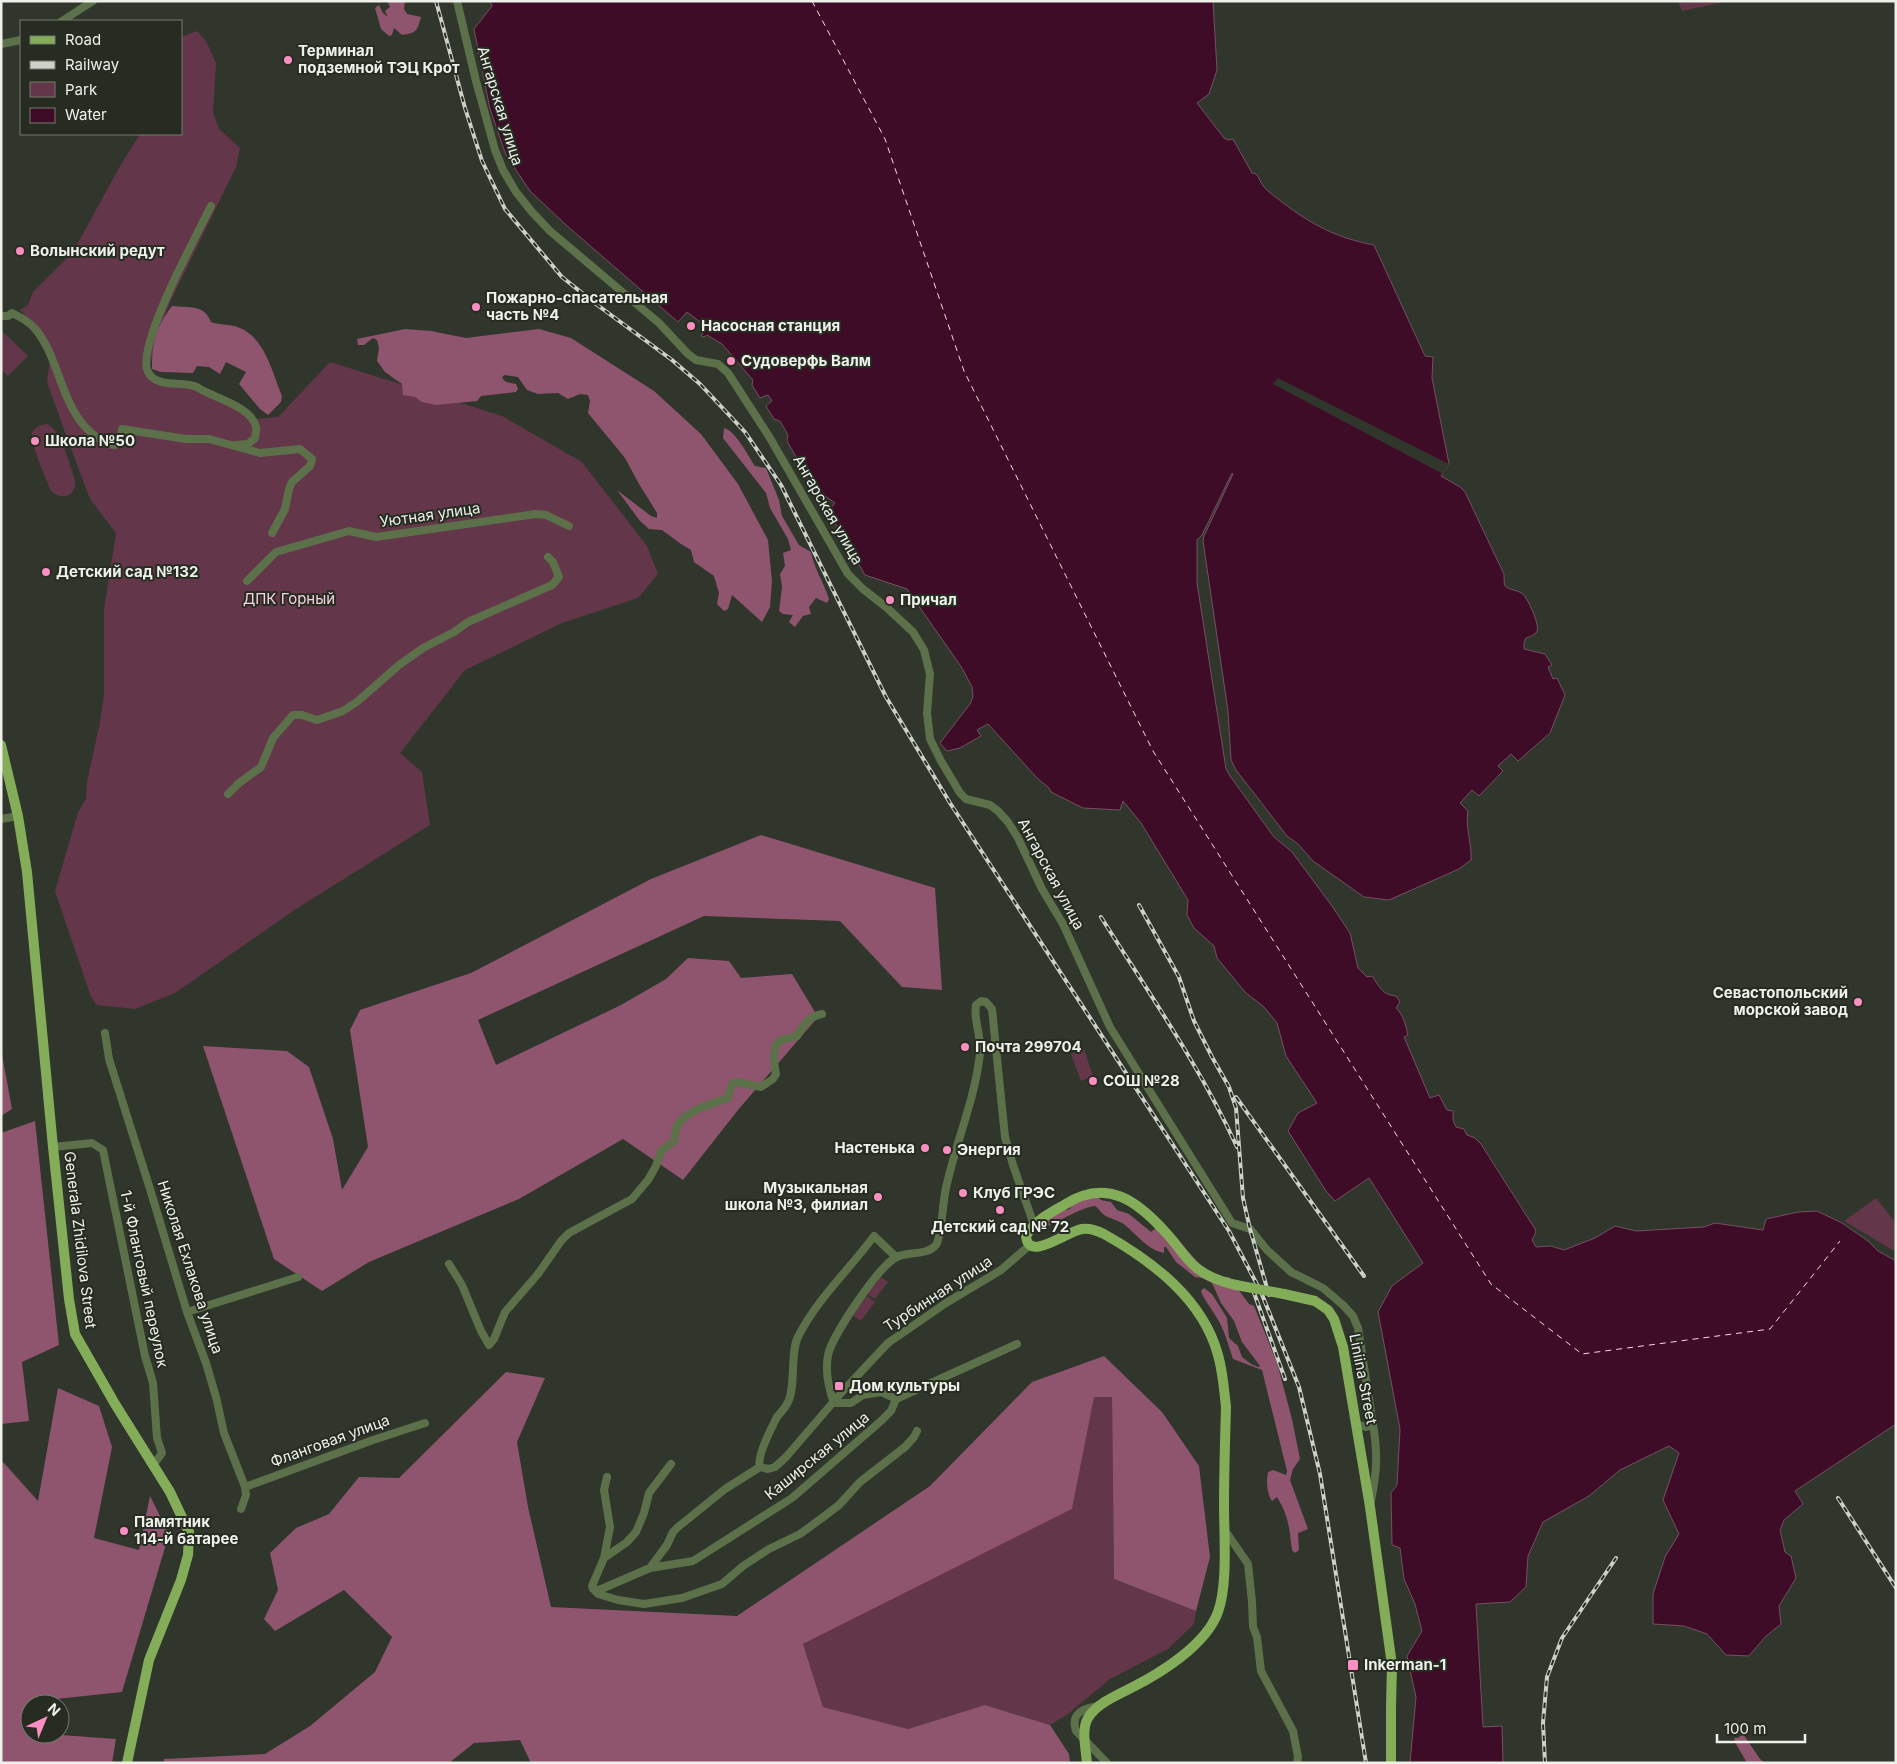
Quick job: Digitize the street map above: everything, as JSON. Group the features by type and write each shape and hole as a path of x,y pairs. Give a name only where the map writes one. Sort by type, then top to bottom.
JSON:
{"main road":[{"name":"Generala Zhidilova Street","path":"1,745 18,816 27,872 52,1147 69,1299 75,1334 154,1464 189,1532 188,1554 182,1580 149,1660 128,1763"},
{"name":"Liniina Street","path":"1034,1225 1073,1198 1089,1192 1100,1192 1122,1197 1147,1214 1198,1269 1223,1282 1315,1301 1328,1310 1334,1319 1343,1347 1370,1506 1392,1665 1392,1763"},
{"path":"1034,1225 1026,1236 1030,1245 1034,1248 1043,1247 1070,1232 1085,1228 1101,1233 1155,1268 1187,1298 1204,1320 1218,1354 1226,1407 1224,1529 1221,1597 1217,1612 1208,1628 1193,1647 1177,1659 1100,1706 1088,1718 1085,1725 1087,1763"}],"street":[{"path":"64,20 93,1"},
{"name":"Ангарская улица","path":"457,1 495,150 503,170 516,192 550,231 660,323 688,354 696,360 718,364 728,373 770,438 848,574 913,632 924,650 930,674 927,713 930,739 960,792 966,799 990,805 1008,822 1063,924 1110,1027 1232,1223 1250,1229 1267,1250 1291,1272 1323,1288 1353,1316 1358,1328 1377,1450 1377,1472 1370,1506"},
{"path":"1,44 20,40"},
{"path":"211,206 161,311 149,346 146,365 152,378 194,386 235,406 252,418 256,428 255,438 248,444 232,445"},
{"path":"1,316 8,316 12,313 25,319 36,329 46,347 66,396 79,420 95,436 109,445 115,445 120,440 122,429 186,439 209,439 260,453 300,449 312,459 310,466 292,482 285,509 272,533"},
{"name":"Уютная улица","path":"247,580 276,552 349,531 376,537 536,514 546,515 569,526"},
{"path":"228,794 261,767 273,738 293,716 302,715 317,720 343,711 423,648 454,632 468,622 552,585 559,577 553,562 548,557"},
{"path":"1,818 18,816"},
{"path":"1018,1344 896,1399 881,1392 863,1395 851,1403 834,1403 828,1388 826,1370 833,1340 874,1278 896,1257 930,1250 939,1238 941,1211 947,1180 978,1069 981,1051 974,1012 976,1005 981,1001 986,1002 992,1009 1005,1136 1034,1225"},
{"path":"449,1264 462,1285 481,1331 489,1345 494,1339 505,1312 538,1274 561,1241 569,1233 632,1199 648,1180 656,1166 661,1151 674,1141 676,1126 689,1114 706,1105 728,1098 732,1084 737,1082 761,1088 773,1079 776,1074 773,1061 777,1044 781,1040 798,1036 804,1023 812,1016 822,1014"},
{"name":"Николая Ехлакова улица","path":"105,1033 109,1059 187,1312 206,1363 224,1433 245,1486"},
{"name":"1-й Фланговый переулок","path":"52,1147 92,1143 104,1150 145,1356 153,1383 157,1438 162,1453 154,1464"},
{"path":"760,1467 758,1463 761,1453 776,1419 789,1401 796,1339 837,1280 856,1261 874,1236 896,1257"},
{"name":"Турбинная улица","path":"650,1568 668,1545 673,1532 678,1527 725,1489 760,1467 768,1469 775,1467 786,1457 842,1392 888,1343 946,1303 1001,1270 1030,1245"},
{"path":"187,1312 298,1278"},
{"name":"Каширская улица","path":"596,1589 650,1568 693,1561 792,1498 891,1411 896,1399"},
{"name":"Фланговая улица","path":"245,1486 425,1423"},
{"path":"1356,1424 1366,1427 1373,1424"},
{"path":"607,1477 604,1490 610,1527 604,1558 592,1586 598,1594 618,1600 644,1604 682,1598 722,1584 743,1566 769,1549 800,1534 839,1505 860,1482 906,1447 914,1438 916,1431"},
{"path":"604,1558 627,1542 636,1532 644,1513 649,1493 671,1464"},
{"path":"240,1509 246,1495 245,1486"},
{"path":"1224,1529 1248,1564 1253,1626 1257,1637 1261,1671 1293,1731 1298,1758 1297,1763"},
{"path":"1086,1744 1107,1763"}],"green space":[{"path":"1678,1 1729,1 1682,11"},
{"name":"ДПК Горный","path":"197,31 206,41 216,63 213,112 219,129 240,148 236,167 171,300 156,338 149,371 161,380 196,385 256,419 278,417 330,362 502,416 582,462 647,546 658,574 638,598 562,623 465,670 400,753 422,772 430,825 296,909 175,993 135,1009 97,1005 91,997 55,891 78,812 86,799 87,782 100,722 104,694 104,609 116,533 90,499 67,438 47,382 51,352 39,329 20,310 28,305 33,292 73,252 120,166 139,135 182,135 182,37"},
{"path":"1,330 28,356 8,376 1,369"},
{"path":"47,424 57,433 61,440 75,480 74,490 68,495 60,496 51,491 32,439 34,430"},
{"path":"1084,1049 1093,1076 1081,1081 1071,1054"},
{"path":"1876,1198 1896,1223 1896,1252 1844,1221"},
{"path":"881,1277 888,1282 875,1299 867,1294"},
{"path":"867,1296 875,1302 861,1321 852,1315"},
{"path":"1093,1397 1112,1397 1114,1579 1196,1611 1194,1624 1168,1649 1110,1679 1068,1714 1050,1725 985,1705 908,1729 823,1707 803,1644 1072,1509"}],"shaded area":[{"path":"387,1 405,1 404,9 407,14 421,17 416,30 402,35 394,28 392,35 389,36 381,29 375,8 379,5 383,13 388,17 385,11 390,7"},
{"path":"172,306 196,308 204,312 211,322 234,326 244,330 253,337 266,355 282,396 281,402 268,415 260,409 239,384 246,372 226,362 220,374 209,367 197,366 193,373 161,372 152,369 156,335 162,321"},
{"path":"405,329 431,331 466,338 539,329 571,338 654,391 701,434 738,484 768,540 772,581 770,607 762,622 732,595 728,609 724,611 717,604 719,593 714,576 694,562 691,550 662,530 649,529 640,521 617,490 651,516 657,518 657,513 625,458 588,413 590,401 588,395 580,394 568,399 558,393 538,394 527,390 518,377 504,375 502,378 506,382 516,384 518,389 516,392 481,396 477,401 436,405 422,402 415,397 403,395 402,384 385,372 377,361 379,348 377,340 373,338 364,345 358,345 357,339"},
{"path":"724,428 733,434 755,466 766,468 779,500 782,516 799,545 811,552 814,564 827,593 829,599 827,603 816,598 809,607 811,614 803,616 795,627 789,622 793,615 783,614 779,611 782,587 780,574 785,566 783,553 791,550 788,539 770,508 766,493 723,438"},
{"path":"761,835 935,888 942,990 902,987 840,921 704,916 478,1020 496,1065 621,1005 666,979 688,958 729,961 741,978 792,974 818,1017 738,1110 683,1180 623,1139 519,1199 369,1262 322,1291 274,1259 203,1046 287,1051 309,1067 333,1139 342,1190 368,1147 350,1030 360,1010 471,973 651,879"},
{"path":"1,1049 12,1109 1,1116"},
{"path":"35,1121 59,1345 22,1362 29,1421 1,1424 1,1133"},
{"path":"1096,1195 1101,1200 1111,1202 1117,1210 1129,1214 1151,1232 1157,1227 1163,1230 1169,1229 1204,1268 1217,1277 1229,1277 1249,1304 1254,1306 1277,1363 1292,1419 1300,1459 1293,1469 1290,1480 1308,1529 1298,1533 1299,1550 1295,1553 1292,1550 1284,1510 1277,1497 1272,1501 1268,1491 1268,1472 1273,1470 1286,1475 1287,1471 1262,1370 1233,1359 1221,1325 1202,1294 1201,1291 1204,1288 1212,1294 1227,1318 1229,1338 1238,1346 1242,1357 1251,1364 1260,1366 1242,1342 1234,1321 1221,1303 1212,1283 1195,1277 1176,1262 1166,1247 1164,1247 1164,1253 1153,1249 1125,1225 1105,1216 1095,1206 1079,1211 1048,1226 1042,1222 1055,1212 1070,1209 1075,1198"},
{"path":"1104,1356 1162,1412 1199,1466 1210,1557 1196,1611 1114,1579 1112,1397 1094,1397 1072,1509 803,1644 823,1707 908,1729 985,1705 1050,1725 1069,1754 1070,1763 531,1763 520,1740 474,1743 449,1763 164,1763 164,1759 265,1754 310,1726 375,1672 392,1637 344,1590 275,1631 264,1619 278,1590 270,1553 296,1528 329,1514 359,1477 399,1478 506,1372 545,1378 517,1442 528,1507 551,1607 737,1616 930,1486 1032,1382"},
{"path":"58,1388 99,1406 112,1447 94,1538 139,1550 150,1496 169,1534 122,1692 70,1698 70,1694 20,1694 20,1744 70,1744 70,1736 116,1739 112,1763 1,1763 1,1462 38,1501"},
{"path":"1743,1734 1760,1759 1765,1763 1747,1763 1734,1738 1738,1738"}],"water":[{"path":"490,1 1213,1 1217,70 1209,94 1197,103 1224,138 1228,140 1233,139 1252,173 1256,174 1270,193 1325,230 1348,239 1374,245 1425,356 1433,357 1432,378 1449,464 1441,476 1465,492 1504,574 1505,586 1523,594 1528,602 1536,620 1537,630 1535,634 1526,638 1524,649 1545,654 1552,665 1548,667 1553,679 1557,678 1565,695 1550,733 1518,761 1511,754 1498,766 1503,771 1479,796 1472,790 1460,803 1468,811 1467,823 1471,860 1459,869 1389,900 1364,897 1313,861 1298,844 1287,836 1236,770 1231,760 1228,711 1203,541 1232,473 1202,535 1197,540 1197,583 1226,769 1274,837 1292,852 1350,933 1358,968 1367,977 1372,976 1381,989 1387,994 1396,996 1400,1002 1396,1008 1402,1017 1408,1035 1404,1037 1430,1098 1439,1095 1447,1110 1453,1111 1453,1120 1456,1127 1464,1129 1467,1135 1475,1138 1481,1144 1535,1229 1536,1232 1532,1240 1536,1247 1551,1246 1564,1250 1595,1238 1615,1226 1636,1231 1704,1227 1715,1223 1763,1230 1766,1219 1798,1212 1817,1211 1842,1223 1868,1241 1878,1251 1896,1261 1896,1424 1795,1491 1803,1504 1784,1520 1780,1530 1785,1552 1791,1556 1796,1578 1779,1606 1781,1624 1765,1637 1749,1656 1726,1655 1707,1634 1684,1626 1653,1624 1653,1594 1665,1557 1679,1534 1663,1500 1679,1453 1669,1446 1620,1470 1589,1496 1543,1522 1528,1556 1526,1587 1510,1602 1476,1604 1483,1727 1502,1726 1503,1763 1410,1763 1416,1697 1407,1656 1422,1631 1415,1604 1404,1579 1400,1548 1392,1545 1391,1493 1397,1485 1400,1429 1378,1312 1392,1286 1423,1263 1369,1178 1335,1201 1326,1191 1288,1131 1298,1113 1317,1103 1286,1056 1277,1023 1264,1007 1245,992 1217,958 1214,946 1194,928 1187,915 1188,900 1141,823 1123,801 1120,810 1083,808 1051,792 988,724 977,730 981,736 960,748 947,751 940,743 970,704 973,697 972,687 962,668 907,589 865,575 828,511 835,503 813,487 787,441 788,435 780,421 774,419 766,406 772,401 768,395 760,398 752,385 753,380 722,344 707,335 701,336 707,327 687,312 678,322 565,224 530,191 506,155 490,109 474,29 492,6"}],"pier":[{"path":"1278,378 1449,464 1443,474 1273,384"}],"ferry route":[{"path":"812,1 885,139 964,371 1153,751 1491,1284 1582,1354 1770,1329 1840,1241"}],"railway":[{"path":"436,1 465,108 482,161 505,209 562,277 672,360 700,384 745,432 781,485 886,697 950,803 1229,1231 1261,1292 1299,1387 1320,1474 1366,1763"},
{"path":"1139,905 1179,977 1194,1021 1229,1087 1236,1108 1243,1198 1269,1295"},
{"path":"1101,917 1190,1058 1237,1147"},
{"path":"1236,1097 1364,1276"},
{"path":"1253,1290 1285,1379"},
{"path":"1838,1498 1896,1588"},
{"path":"1545,1763 1543,1723 1547,1677 1562,1638 1616,1558"}],"place":[{"name":"Терминал подземной ТЭЦ Крот","path":"288,60"},
{"name":"Волынский редут","path":"20,251"},
{"name":"Пожарно-спасательная часть №4","path":"476,307"},
{"name":"Насосная станция","path":"691,326"},
{"name":"Судоверфь Валм","path":"731,361"},
{"name":"Школа №50","path":"35,441"},
{"name":"Детский сад №132","path":"46,572"},
{"name":"Причал","path":"890,600"},
{"name":"Севастопольский морской завод","path":"1858,1002"},
{"name":"Почта 299704","path":"965,1047"},
{"name":"СОШ №28","path":"1093,1081"},
{"name":"Настенька","path":"925,1148"},
{"name":"Энергия","path":"947,1150"},
{"name":"Клуб ГРЭС","path":"963,1193"},
{"name":"Музыкальная школа №3, филиал","path":"878,1197"},
{"name":"Детский сад № 72","path":"1000,1210"},
{"name":"Дом культуры","path":"839,1386"},
{"name":"Памятник 114-й батарее","path":"124,1531"},
{"name":"Inkerman-1","path":"1353,1665"}]}
